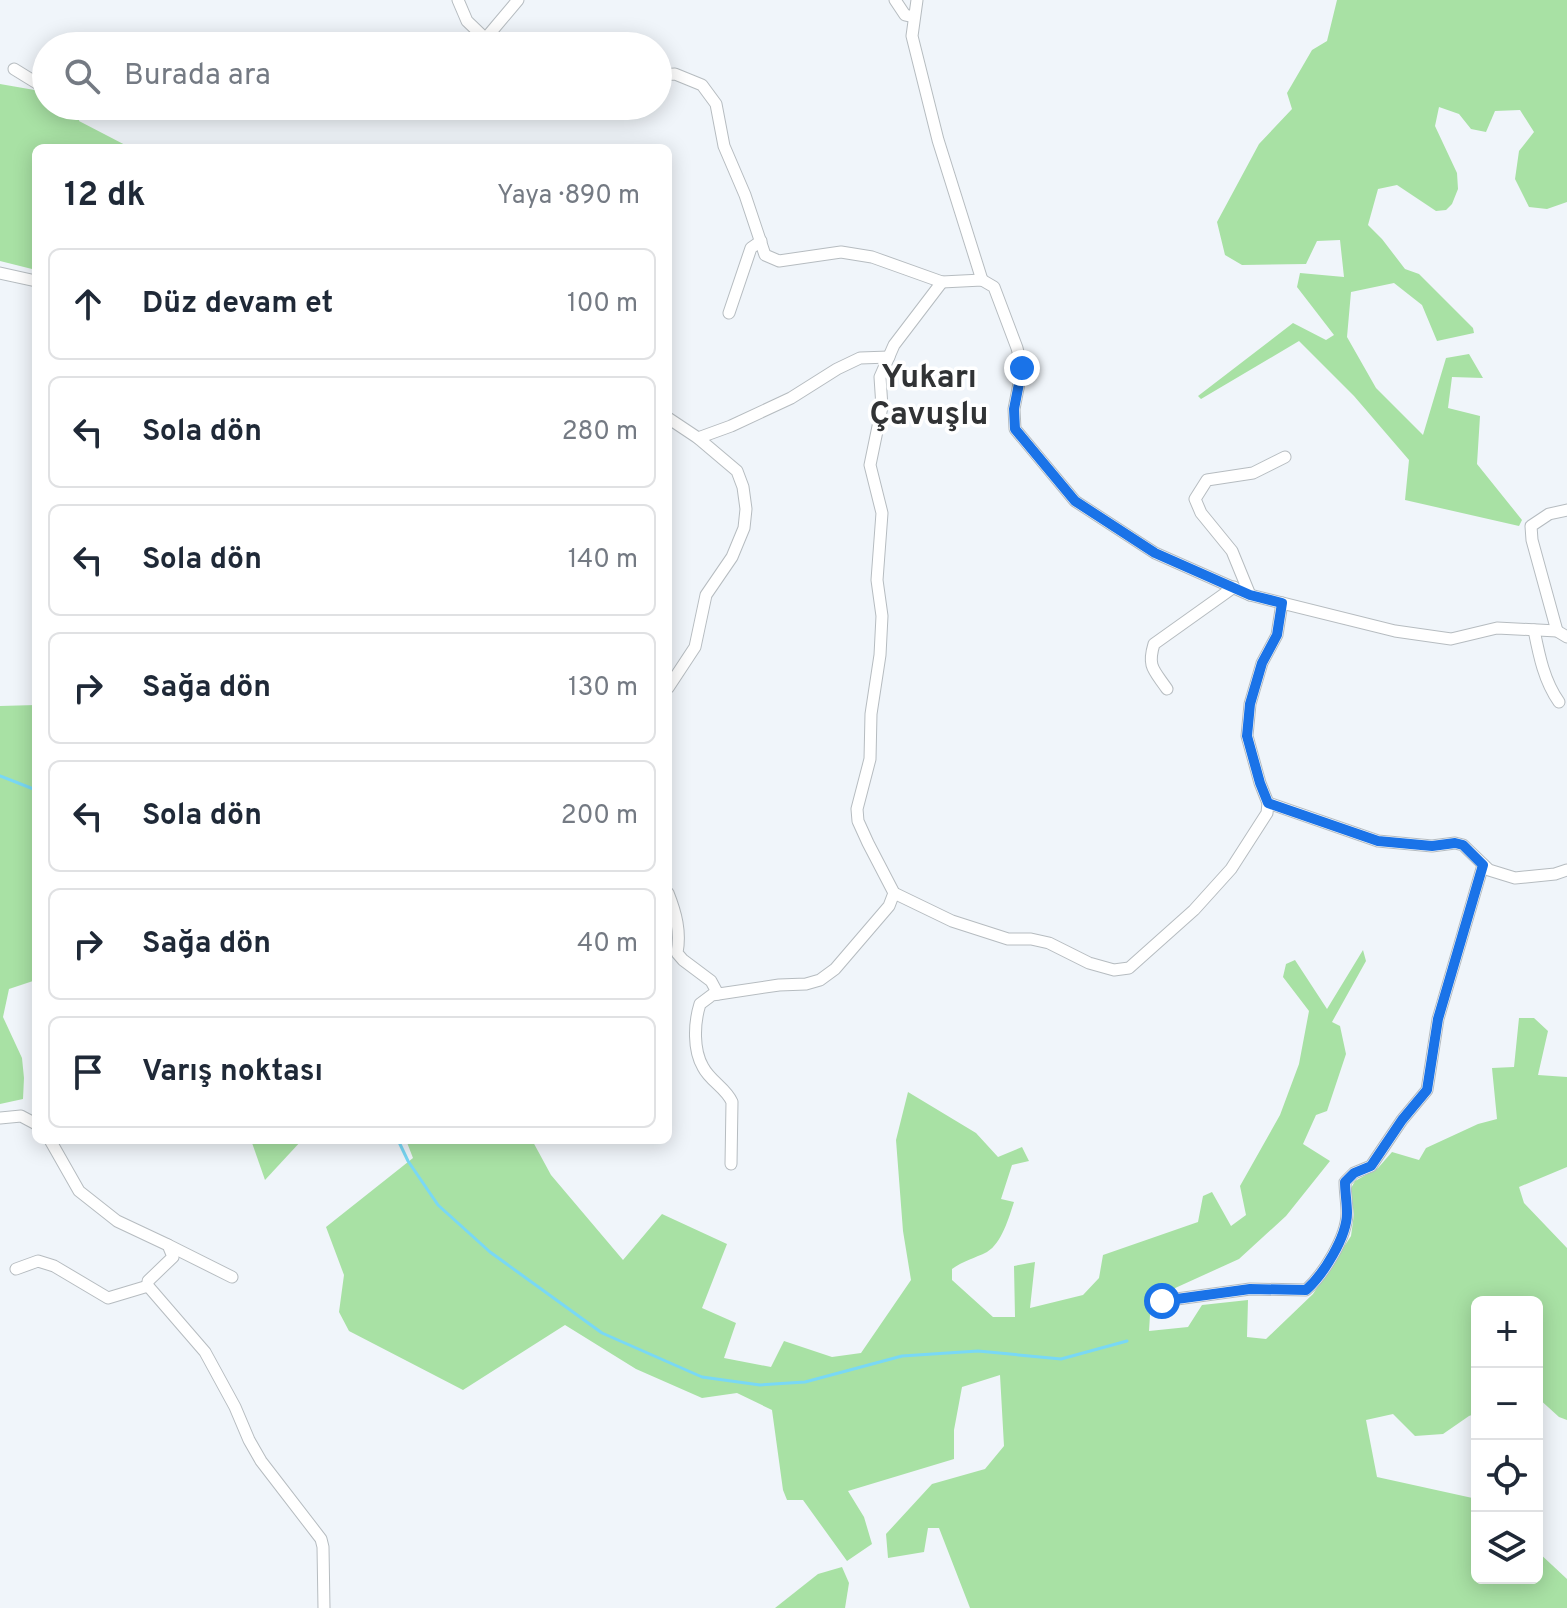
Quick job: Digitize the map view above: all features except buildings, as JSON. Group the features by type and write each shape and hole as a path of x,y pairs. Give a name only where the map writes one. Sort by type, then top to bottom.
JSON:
{"street":[{"path":"458,0 467,21 479,32"},
{"path":"497,32 518,0"},
{"path":"895,0 905,15 914,17"},
{"path":"917,0 912,36 938,140 982,280"},
{"path":"14,69 32,80"},
{"path":"672,74 702,85 716,104 724,146 745,195 765,255 779,261 841,252 872,257 942,282 982,280 994,287 1022,368 1014,409 1015,429 1075,501 1155,553 1250,595 1395,631 1451,639 1497,628 1562,634 1532,540 1531,526 1549,514 1567,510"},
{"path":"729,313 751,248 761,241"},
{"path":"0,273 32,280"},
{"path":"942,282 894,345 880,377 882,407 870,465 882,513 877,580 882,616 871,714 870,759 857,809 858,821 894,893 952,921 1008,939 1049,943 1089,963 1114,970 1129,968 1194,910 1231,869 1267,813 1268,803 1247,736 1250,704 1262,663 1277,635 1282,603"},
{"path":"698,438 791,398 860,358 889,357"},
{"path":"672,421 737,471 746,509 744,528 732,557 706,595 695,647 672,682"},
{"path":"1250,595 1232,551 1201,513 1195,499 1207,480 1253,473 1285,457"},
{"path":"1167,689 1153,669 1150,658 1154,644 1234,587"},
{"path":"1534,630 1551,691 1559,702"},
{"path":"1268,803 1378,841 1432,846 1463,845 1489,870 1515,878 1567,870"},
{"path":"1162,1301 1250,1289 1306,1290 1317,1280 1338,1243 1347,1216 1345,1182 1354,1173 1371,1166 1427,1090 1438,1019 1483,865"},
{"path":"731,1164 732,1102 729,1094 702,1067 696,1042 700,1004 712,995 820,980 835,969 889,906 894,893"},
{"path":"672,906 680,941 677,953 711,981 718,994"},
{"path":"0,1118 21,1116 32,1122"},
{"path":"52,1144 79,1191 117,1221 232,1277"},
{"path":"168,1245 173,1257 148,1281 148,1286 205,1352 261,1461 321,1539 324,1608"},
{"path":"16,1269 38,1261 54,1266 108,1298 148,1286"}],"green space":[{"path":"1337,0 1567,0 1567,202 1547,209 1529,207 1515,179 1519,151 1534,132 1520,110 1495,111 1486,132 1471,129 1459,114 1439,107 1435,126 1457,173 1458,189 1446,210 1436,211 1397,185 1378,189 1368,225 1405,269 1419,274 1473,328 1474,333 1437,341 1422,305 1394,283 1351,292 1347,337 1376,388 1423,435 1446,358 1469,354 1483,378 1452,377 1448,408 1480,416 1477,464 1522,520 1519,526 1405,500 1409,460 1354,396 1299,341 1201,399 1198,396 1293,323 1326,340 1334,335 1297,287 1300,273 1344,277 1340,240 1317,241 1306,264 1242,265 1225,255 1217,222 1259,144 1292,109 1287,93 1312,50 1327,41"},
{"path":"0,84 32,90 32,120 79,120 123,144 32,144 32,269 0,261"},
{"path":"32,705 32,981 9,989 3,1017 22,1058 23,1099 0,1104 0,706"},
{"path":"1363,950 1366,961 1332,1022 1340,1026 1346,1054 1327,1111 1316,1115 1303,1144 1330,1161 1286,1216 1239,1259 1151,1299 1149,1331 1188,1327 1202,1305 1248,1300 1247,1337 1266,1339 1313,1294 1351,1236 1354,1214 1350,1190 1355,1181 1378,1168 1392,1152 1419,1160 1426,1148 1478,1124 1497,1119 1492,1068 1514,1067 1519,1018 1534,1018 1548,1031 1538,1075 1567,1077 1567,1167 1519,1187 1524,1203 1567,1248 1567,1420 1543,1402 1543,1296 1471,1296 1471,1415 1443,1434 1415,1436 1393,1414 1366,1420 1377,1477 1471,1498 1471,1584 1543,1584 1543,1557 1567,1579 1567,1608 970,1608 939,1528 928,1528 924,1552 888,1558 886,1534 932,1484 985,1469 1004,1446 1000,1375 962,1387 954,1430 954,1459 848,1491 864,1517 872,1544 847,1561 803,1500 787,1500 772,1410 737,1393 702,1398 636,1369 565,1325 463,1390 349,1331 339,1312 344,1275 326,1227 413,1158 408,1144 534,1144 551,1175 623,1260 662,1214 727,1244 702,1308 736,1323 724,1358 771,1367 784,1341 832,1357 861,1353 911,1280 903,1231 896,1140 908,1092 976,1133 998,1157 1022,1147 1029,1161 1012,1165 1001,1199 1014,1202 997,1242 987,1252 952,1269 952,1280 993,1317 1015,1317 1014,1266 1035,1262 1030,1308 1083,1295 1099,1278 1103,1255 1198,1222 1203,1196 1212,1192 1231,1226 1246,1215 1240,1186 1280,1115 1299,1064 1309,1011 1283,977 1286,964 1295,960 1327,1009"},
{"path":"252,1144 298,1144 265,1180"},
{"path":"842,1567 849,1583 845,1608 775,1608 818,1574"}],"waterway":[{"path":"0,776 32,788"},
{"path":"400,1144 438,1205 490,1252 602,1333 702,1377 760,1385 805,1382 902,1356 978,1351 1061,1359 1127,1341"}],"district":[{"name":"Yukarı Çavuşlu","path":"929,398"}],"route":[{"path":"1022,368 1014,409 1015,429 1075,501 1155,553 1250,595 1282,603 1277,635 1262,663 1250,704 1247,736 1268,803 1378,841 1432,846 1463,845 1483,865 1438,1019 1427,1090 1371,1166 1354,1173 1345,1182 1347,1216 1338,1243 1317,1280 1306,1290 1250,1289 1162,1301"}]}
